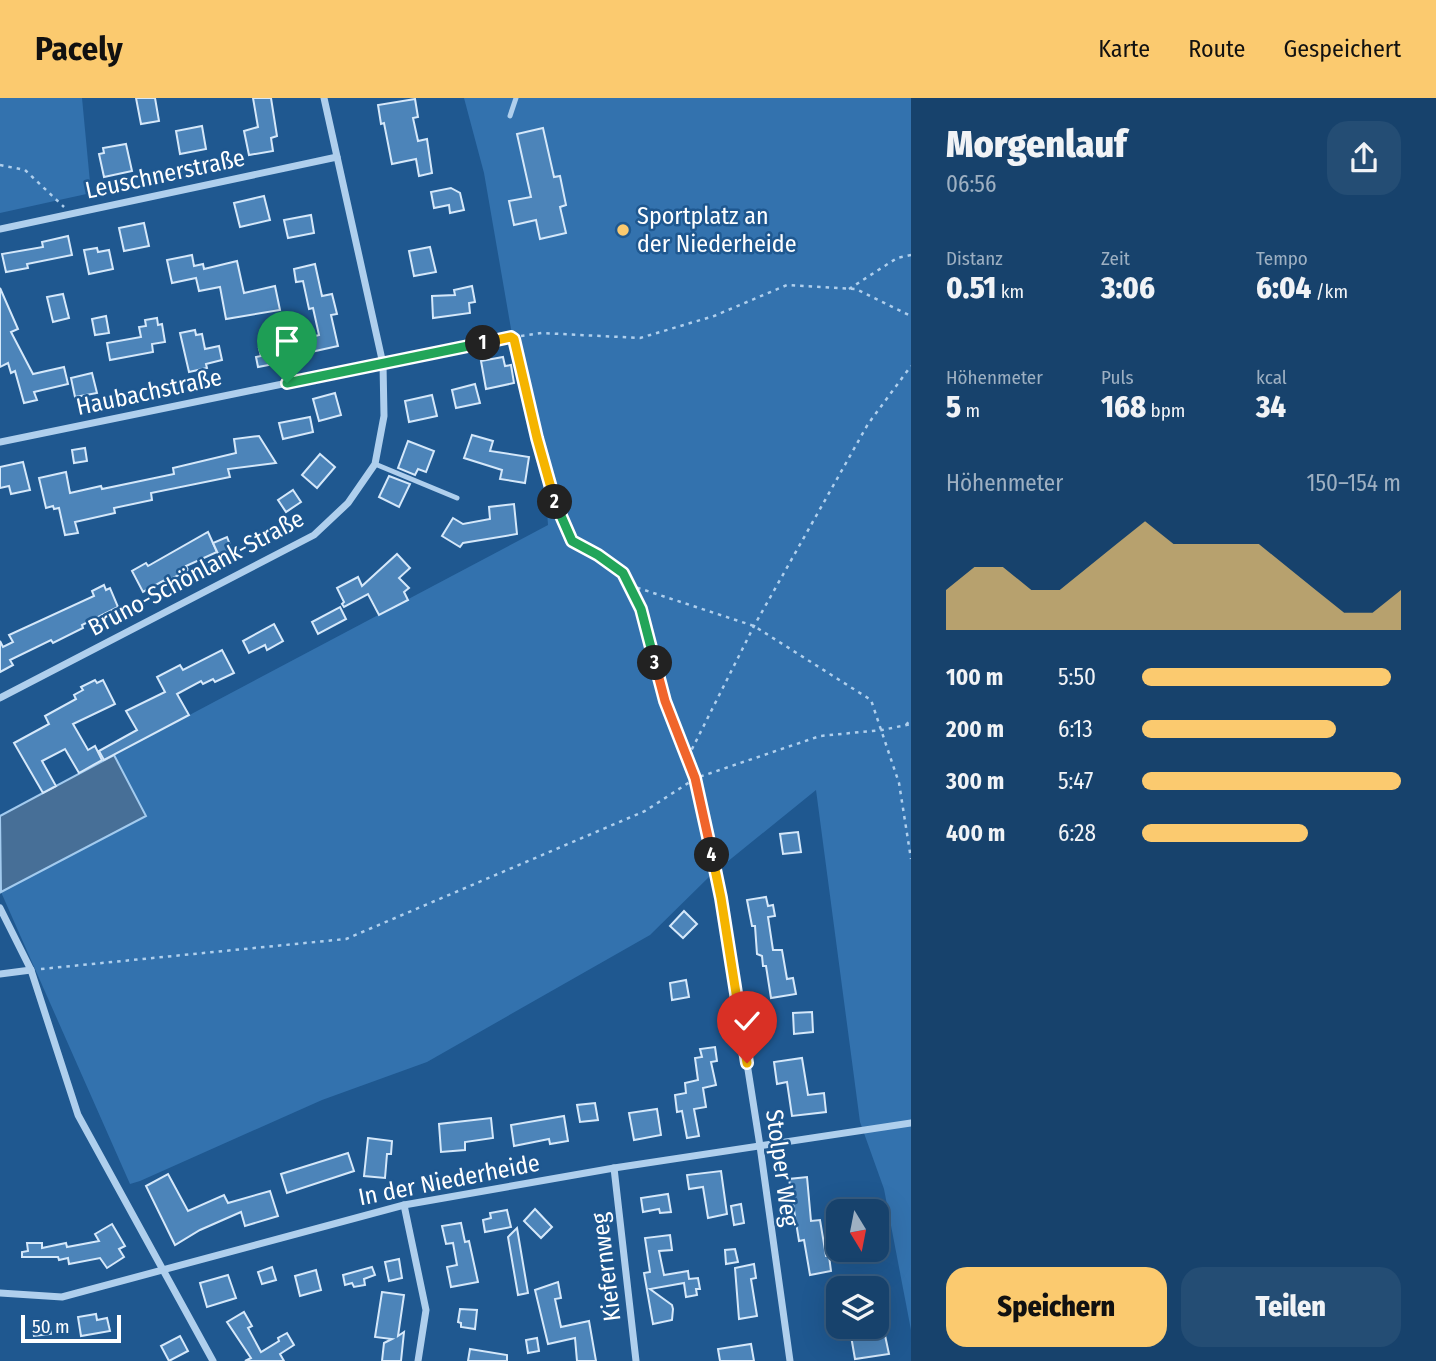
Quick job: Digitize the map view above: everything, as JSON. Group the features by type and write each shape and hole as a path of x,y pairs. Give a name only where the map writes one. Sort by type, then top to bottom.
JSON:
{"street":[{"name":"Bruno-Schönlank-Straße","path":"0,698 314,535 348,503 375,464 384,416 383,364 324,98"},
{"name":"Leuschnerstraße","path":"0,229 337,157"},
{"name":"Haubachstraße","path":"0,441 511,337"},
{"name":"Stolper Weg","path":"721,898 790,1361"},
{"path":"0,908 31,970 78,1115 213,1361"},
{"path":"0,974 31,970"},
{"name":"In der Niederheide","path":"0,1293 62,1297 404,1205 614,1168 911,1122"},
{"name":"Kiefernweg","path":"614,1168 636,1361"},
{"path":"404,1205 426,1310 418,1361"}],"lane":[{"path":"510,116 516,98"},
{"path":"375,464 457,498"}],"path":[{"path":"0,164 25,170 71,214"},
{"path":"849,289 897,258 911,255"},
{"path":"511,337 542,333 640,338 714,316 787,285 856,289 911,316"},
{"path":"511,337 514,339 537,438 562,522 572,541 623,573 641,609 665,701 695,778 721,898"},
{"path":"688,757 754,626 868,424 911,366"},
{"path":"629,585 754,626 871,700 899,783 911,859"},
{"path":"906,725 911,719"},
{"path":"31,970 346,939 645,811 695,778 820,736 882,730 911,724"}],"shaded area":[{"path":"0,98 82,98 91,193 0,213"},
{"path":"464,98 911,98 911,1330 889,1215 889,1199 886,1199 860,1122 816,790 711,875 650,935 427,1062 322,1100 130,1184 1,892 145,816 114,755 548,525 546,498 514,346 484,173"},
{"path":"114,755 146,816 1,892 0,816"}],"building":[{"path":"136,98 155,98 159,121 141,124"},
{"path":"253,98 271,98 277,136 271,138 273,151 249,155 244,131 258,127"},
{"path":"415,99 418,117 413,118 418,141 427,139 432,173 419,176 416,159 392,164 378,105"},
{"path":"202,126 206,149 180,154 176,131"},
{"name":"Sportplatz an der Niederheide","path":"543,128 554,177 560,176 566,205 560,207 566,233 540,239 536,220 514,225 509,201 531,197 517,134"},
{"path":"126,144 132,171 104,177 99,154 104,153 103,148"},
{"path":"451,188 460,193 464,210 450,213 449,205 434,208 431,192"},
{"path":"264,196 270,220 240,227 234,203"},
{"path":"311,215 314,233 288,238 284,220"},
{"path":"144,223 149,246 124,251 119,228"},
{"path":"68,236 72,255 27,264 28,268 6,272 2,254 43,247 42,242"},
{"path":"430,247 436,272 414,276 409,251"},
{"path":"97,248 98,252 109,250 113,269 89,274 84,250"},
{"path":"192,255 194,266 203,264 204,269 237,261 244,293 275,286 280,310 226,319 220,287 199,291 196,278 172,283 167,260"},
{"path":"315,264 322,296 332,294 337,314 331,315 338,346 311,352 308,338 319,335 313,308 309,309 303,281 296,282 294,269"},
{"path":"472,286 475,302 469,303 470,313 433,318 432,296 455,295 454,290"},
{"path":"0,288 18,329 11,332 33,374 64,367 68,384 34,392 37,400 24,403 15,371 11,373 8,363 0,367"},
{"path":"63,294 69,318 53,322 47,297"},
{"path":"106,316 109,333 95,335 92,319"},
{"path":"157,318 158,325 162,324 165,342 152,344 153,352 110,360 107,343 141,337 139,327 146,326 145,320"},
{"path":"195,330 196,335 202,334 205,349 219,346 222,360 206,364 207,368 189,372 180,333"},
{"path":"270,346 274,364 258,367 256,357 261,356 259,348"},
{"path":"503,357 505,366 511,365 514,383 486,389 481,361"},
{"path":"92,373 97,393 75,397 71,378"},
{"path":"475,384 480,403 456,408 452,390"},
{"path":"335,393 341,415 319,421 313,399"},
{"path":"432,395 437,416 409,422 405,401"},
{"path":"310,417 313,432 283,439 279,423"},
{"path":"472,435 493,441 490,451 529,457 525,483 500,479 502,470 464,458"},
{"path":"259,436 276,463 228,469 230,477 151,493 152,500 114,508 115,513 75,522 78,533 65,535 59,508 46,508 39,478 66,472 70,493 101,486 102,489 174,474 173,468 236,453 234,439"},
{"path":"408,441 434,451 426,472 418,469 415,475 398,468"},
{"path":"85,448 87,461 74,463 72,450"},
{"path":"320,454 335,467 317,488 302,475"},
{"path":"23,462 30,490 11,494 9,486 0,488 0,467"},
{"path":"389,476 410,484 399,507 379,497"},
{"path":"293,490 301,502 286,512 278,500"},
{"path":"514,504 517,534 463,543 460,547 442,536 453,518 463,524 490,519 489,507"},
{"path":"208,532 217,552 186,566 188,570 143,592 132,571 146,563 148,566"},
{"path":"227,537 232,550 219,556 213,543"},
{"path":"397,554 410,568 399,578 409,588 404,592 408,600 379,615 368,594 344,607 337,588 358,577 362,586"},
{"path":"104,585 106,590 110,588 118,607 53,643 51,640 10,660 13,665 0,672 0,641 3,647 13,642 9,635 94,596 92,591"},
{"path":"340,607 346,619 318,634 312,622"},
{"path":"274,624 283,641 267,650 265,645 249,653 243,641"},
{"path":"222,650 234,673 215,682 213,679 203,684 201,681 177,694 189,715 104,760 99,751 137,730 126,711 165,692 157,677 180,665 183,670"},
{"path":"95,680 97,683 103,680 115,704 73,724 88,750 95,746 102,760 79,773 65,749 42,761 56,786 43,793 14,743 49,724 45,716 76,699 74,695 83,690 81,687"},
{"path":"798,832 801,852 783,854 780,834"},
{"path":"766,897 768,906 773,905 775,916 768,917 773,950 782,950 787,979 793,978 796,994 771,998 766,966 763,966 762,956 757,954 755,926 752,926 747,900"},
{"path":"684,911 697,924 683,938 670,926"},
{"path":"686,980 689,997 672,1000 670,983"},
{"path":"812,1012 813,1032 794,1034 793,1013"},
{"path":"715,1047 717,1061 711,1062 716,1085 703,1088 706,1107 694,1109 699,1136 687,1138 682,1111 677,1112 675,1095 686,1093 685,1083 698,1080 695,1058 702,1057 700,1049"},
{"path":"802,1058 808,1095 824,1093 826,1112 792,1116 787,1082 777,1084 774,1062"},
{"path":"595,1103 598,1120 580,1122 577,1105"},
{"path":"657,1109 661,1135 634,1140 629,1113"},
{"path":"564,1116 568,1141 550,1144 549,1139 514,1146 511,1125"},
{"path":"491,1118 493,1138 465,1142 465,1150 441,1152 439,1124"},
{"path":"368,1138 392,1141 391,1154 387,1154 385,1178 364,1176"},
{"path":"348,1153 354,1171 287,1193 281,1174"},
{"path":"721,1171 727,1214 708,1218 703,1187 689,1189 687,1175"},
{"path":"168,1174 188,1211 224,1195 228,1203 270,1191 278,1216 245,1226 241,1212 200,1230 175,1245 146,1186"},
{"path":"807,1177 811,1221 820,1220 826,1262 830,1262 831,1271 810,1275 804,1240 799,1241 789,1179"},
{"path":"668,1194 671,1212 660,1213 659,1209 643,1212 641,1198"},
{"path":"741,1204 744,1223 734,1225 731,1206"},
{"path":"535,1209 552,1227 541,1238 524,1221"},
{"path":"507,1210 511,1227 485,1232 483,1220 491,1218 490,1213"},
{"path":"461,1223 465,1242 469,1241 478,1282 451,1287 447,1267 457,1265 453,1243 446,1244 442,1226"},
{"path":"112,1224 125,1246 119,1249 124,1257 107,1268 100,1258 69,1264 68,1258 59,1260 58,1257 22,1257 22,1252 28,1251 27,1243 42,1243 42,1248 99,1241 95,1234"},
{"path":"517,1228 528,1293 518,1295 508,1237"},
{"path":"670,1235 672,1250 659,1251 664,1275 688,1271 689,1279 698,1278 700,1289 696,1289 697,1295 686,1297 684,1283 650,1289 672,1305 673,1309 672,1320 653,1324 644,1273 650,1272 645,1238"},
{"path":"735,1249 738,1262 726,1264 725,1250"},
{"path":"399,1259 402,1278 389,1281 385,1262"},
{"path":"754,1264 756,1278 751,1279 757,1316 739,1319 735,1268"},
{"path":"272,1267 276,1280 262,1284 258,1272"},
{"path":"372,1267 375,1275 364,1279 365,1285 345,1285 343,1275"},
{"path":"316,1270 321,1290 300,1296 295,1276"},
{"path":"228,1275 236,1298 207,1307 200,1283"},
{"path":"558,1282 561,1298 555,1299 561,1327 589,1321 596,1361 577,1361 575,1338 548,1344 535,1290"},
{"path":"382,1292 404,1295 398,1336 404,1332 401,1361 382,1361 384,1343 392,1339 375,1337"},
{"path":"460,1309 477,1310 475,1329 461,1327 458,1322"},
{"path":"244,1312 252,1326 248,1328 261,1352 287,1333 294,1345 280,1354 284,1361 245,1361 251,1358 227,1322"},
{"path":"96,1314 97,1320 107,1318 110,1331 81,1336 78,1317"},
{"path":"49,1323 51,1334 34,1336 32,1325"},
{"path":"180,1336 188,1351 169,1361 161,1346"},
{"path":"537,1338 539,1351 528,1353 526,1340"},
{"path":"852,1339 886,1339 889,1354 855,1359"},
{"path":"751,1344 754,1361 720,1361 718,1349"},
{"path":"470,1349 507,1355 507,1361 468,1361"}],"place":[{"name":"Sportplatz an der Niederheide","path":"623,230"}],"route":[{"path":"287,383 511,337 514,339 537,438 562,522 572,541 623,573 641,609 665,701 695,778 721,898 747,1063"}]}
